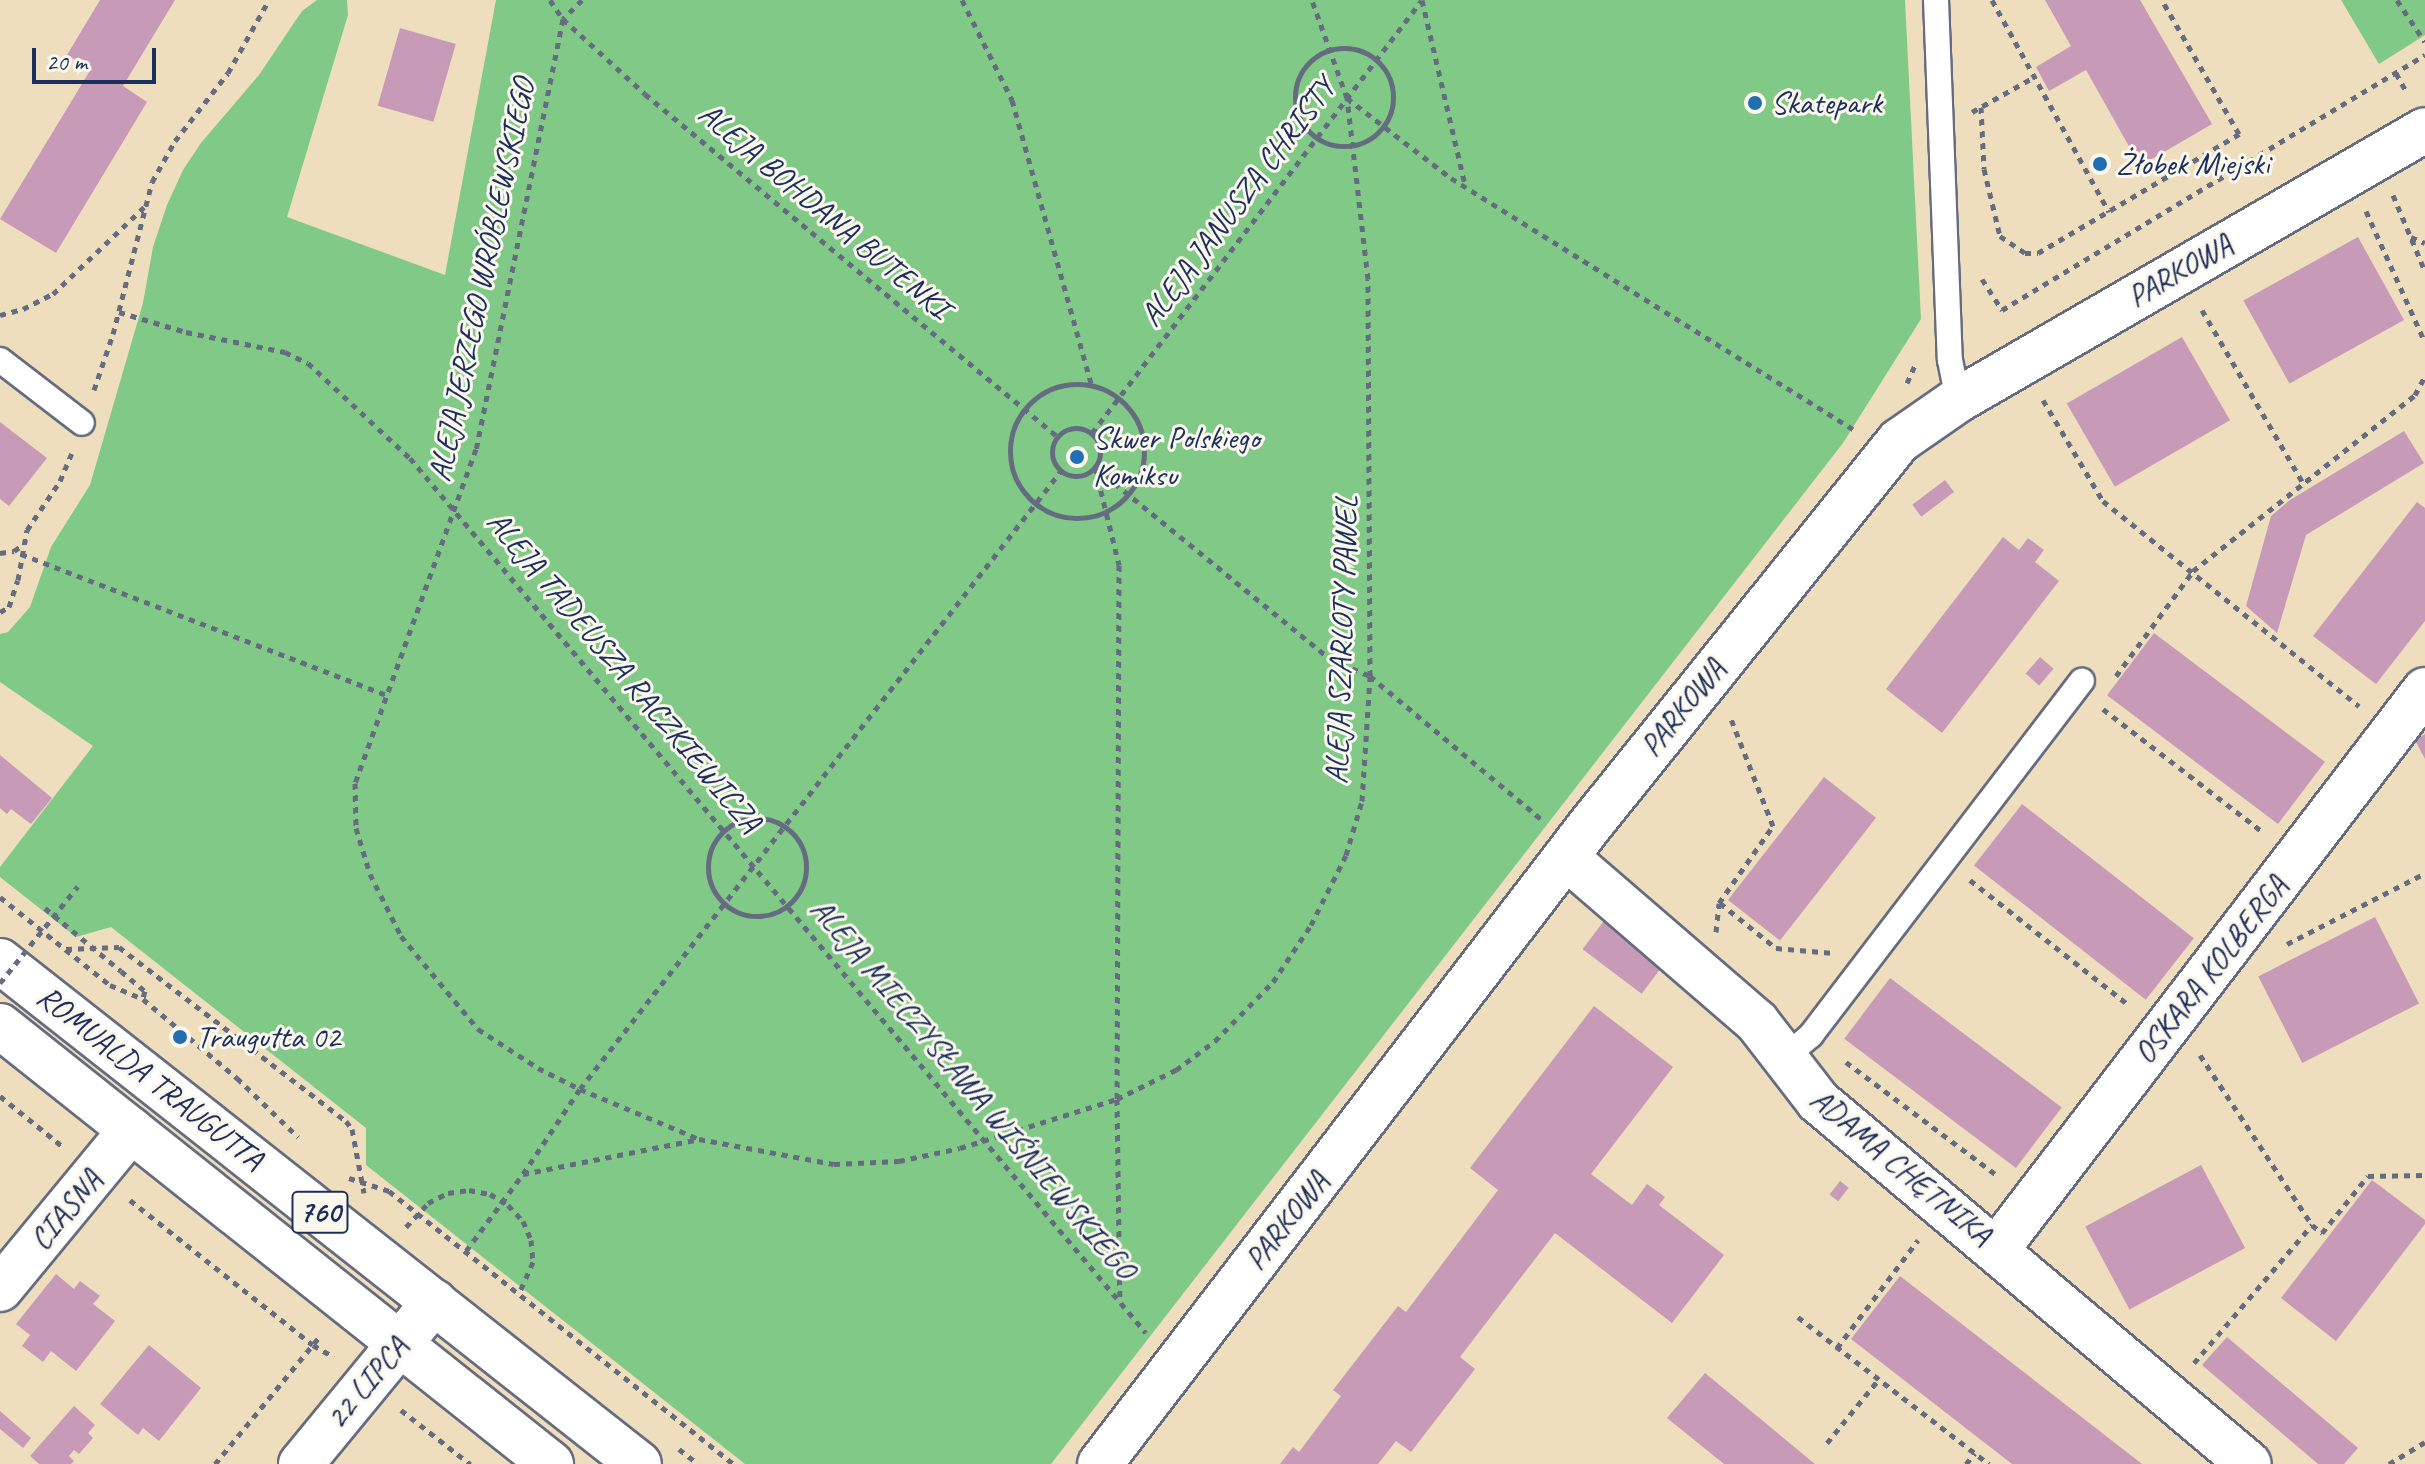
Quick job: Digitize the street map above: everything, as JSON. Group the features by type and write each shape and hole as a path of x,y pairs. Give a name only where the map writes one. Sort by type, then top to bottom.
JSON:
{"street":[{"name":"PARKOWA","path":"1100,1464 1560,843 1899,441 1958,400 2425,130"},
{"name":"OSKARA KOLBERGA","path":"1997,1249 2425,690"},
{"name":"ADAMA CHĘTNIKA","path":"1560,843 1757,1022 1818,1101 2249,1464"},
{"name":"ROMUALDA TRAUGUTTA","path":"0,961 434,1302 656,1454"},
{"name":"ROMUALDA TRAUGUTTA","path":"0,1026 551,1464"},
{"name":"CIASNA","path":"0,1289 131,1130"},
{"name":"22 LIPCA","path":"301,1464 434,1302"}],"lane":[{"path":"1936,0 1950,360 1958,400"},
{"path":"0,360 82,423"},
{"path":"1785,1057 1811,1035 2082,681"}],"path":[{"path":"0,612 9,607 18,580 27,530 60,481 82,423 119,312 152,182 175,141 228,73 269,0"},
{"name":"ALEJA BOHDANA BUTENKI","path":"550,0 563,19 645,94 1058,437"},
{"path":"563,19 582,0"},
{"path":"962,0 1012,100 1092,386"},
{"path":"1312,0 1347,98 1465,186 1857,432 1864,423"},
{"path":"1422,0 1465,186"},
{"name":"ALEJA JANUSZA CHRISTY","path":"1092,433 1422,0"},
{"path":"1992,0 2109,212"},
{"path":"1981,107 1984,169 2000,236 2012,247 2038,253 2239,134 2162,0"},
{"path":"2397,0 2425,42"},
{"name":"ALEJA JERZEGO WRÓBLEWSKIEGO","path":"563,19 476,449 355,783 356,828 370,874 401,936 478,1029 538,1068 580,1089"},
{"path":"1355,48 1376,60 1391,79 1394,96 1385,127 1372,138 1352,146 1325,143 1301,122 1295,91 1309,62 1330,50 1355,48"},
{"path":"1976,270 2002,310 2425,55"},
{"path":"1960,119 2036,76"},
{"name":"ALEJA SZARLOTY PAWEL","path":"580,1089 699,1139 834,1164 899,1161 982,1141 1117,1099 1176,1070 1215,1041 1273,982 1311,925 1346,855 1362,801 1370,676 1368,279 1347,98"},
{"path":"2388,183 2425,271"},
{"path":"2361,199 2425,342"},
{"path":"0,315 23,309 53,294 144,207"},
{"path":"2411,237 2425,243"},
{"path":"2189,318 2215,303"},
{"path":"2202,310 2303,483"},
{"name":"ALEJA TADEUSZA RACZKIEWICZA","path":"119,312 186,332 285,352 308,363 410,458 756,867"},
{"path":"1905,386 1918,359"},
{"path":"2114,679 2193,571 2415,395 2425,376"},
{"path":"1059,386 1092,386 1118,398 1135,416 1144,438 1144,462 1129,494 1106,512 1080,520 1057,516 1034,505 1021,490 1012,471 1009,450 1013,428 1024,409 1039,395 1059,386"},
{"path":"2036,389 2096,493 2369,715"},
{"path":"1095,467 1075,476 1061,471 1053,456 1058,437 1076,428 1092,433 1100,446 1095,467 1119,565 1117,1099 1120,1303"},
{"path":"1095,467 1330,659 1370,676 1560,843"},
{"path":"466,1251 580,1089 756,867 1061,471"},
{"path":"0,553 14,551 23,545"},
{"path":"21,554 387,695"},
{"path":"2096,703 2270,837"},
{"path":"1715,943 1719,903 1773,826 1725,705"},
{"path":"756,817 773,819 786,827 798,839 808,869 804,885 788,906 771,915 755,917 726,905 715,893 709,877 708,860 714,843 725,829 739,820 756,817"},
{"name":"ALEJA MIECZYSŁAWA WIŚNIEWSKIEGO","path":"756,867 1153,1342"},
{"path":"2285,944 2425,873"},
{"path":"1962,874 2130,1006"},
{"path":"0,983 78,886"},
{"path":"0,897 110,985 143,999 237,1078 306,1144"},
{"path":"1719,903 1776,948 1871,957"},
{"path":"45,908 145,991 143,999"},
{"path":"65,949 119,947 334,1111 352,1129 364,1195 372,1203"},
{"path":"2193,1043 2312,1225 2322,1233 2368,1176 2425,1175"},
{"path":"0,1096 470,1464"},
{"path":"523,1174 699,1139"},
{"path":"344,1177 389,1191 734,1464"},
{"path":"393,1221 416,1239"},
{"path":"2193,1365 2312,1225"},
{"path":"1837,1348 1922,1234"},
{"path":"1798,1317 1989,1464"},
{"path":"1827,1443 1879,1379"},
{"path":"2389,1464 2425,1442"},
{"path":"1966,1464 1975,1453"},
{"path":"656,1454 698,1464"}],"green space":[{"path":"317,0 347,0 348,15 287,217 445,275 496,0 1905,0 1921,319 1843,443 1051,1464 745,1464 366,1165 366,1128 111,927 76,937 0,877 0,867 93,746 0,682 0,634 8,632 30,607 51,547 90,485 143,303 153,247 183,170 201,143 259,75 302,11"},
{"path":"2341,0 2425,0 2425,35 2379,64"}],"building":[{"path":"100,0 175,0 123,86 147,102 56,253 0,219 91,69 67,55"},
{"path":"2045,0 2140,0 2212,124 2140,166 2086,70 2049,91 2036,67 2071,46"},
{"path":"400,28 456,44 433,122 378,106"},
{"path":"2358,237 2404,320 2289,384 2243,301"},
{"path":"2182,337 2230,420 2115,487 2067,404"},
{"path":"0,422 47,458 9,506 0,499"},
{"path":"2404,431 2424,463 2306,535 2277,633 2246,606 2271,516 2290,500"},
{"path":"1945,480 1954,492 1921,517 1912,505"},
{"path":"2417,502 2425,508 2425,621 2376,684 2313,636"},
{"path":"2003,537 2019,550 2028,538 2044,550 2035,562 2059,581 1942,733 1886,689"},
{"path":"2154,633 2325,762 2278,824 2107,695"},
{"path":"2040,657 2054,669 2039,685 2026,674"},
{"path":"2425,734 2425,759 2415,740"},
{"path":"0,755 52,798 31,824 11,809 7,814 0,808"},
{"path":"1824,777 1876,818 1780,941 1728,900"},
{"path":"2022,804 2194,938 2146,1000 1974,865"},
{"path":"2375,917 2419,1003 2302,1063 2258,976"},
{"path":"1606,918 1665,963 1642,994 1583,949"},
{"path":"1890,978 2062,1107 2016,1168 1844,1039"},
{"path":"1594,1006 1673,1067 1591,1174 1632,1205 1647,1184 1665,1197 1659,1205 1724,1255 1672,1323 1555,1233 1460,1357 1475,1369 1411,1452 1396,1441 1378,1464 1280,1464 1293,1447 1299,1452 1341,1396 1333,1390 1398,1306 1406,1312 1498,1190 1470,1168"},
{"path":"2201,1165 2245,1248 2129,1309 2085,1227"},
{"path":"2372,1180 2425,1220 2425,1224 2336,1341 2281,1298"},
{"path":"1840,1181 1849,1188 1838,1201 1830,1194"},
{"path":"56,1274 74,1289 80,1281 100,1296 93,1304 115,1321 76,1371 51,1351 43,1362 22,1346 30,1335 16,1324"},
{"path":"1900,1276 2142,1464 2012,1464 1851,1339"},
{"path":"2227,1337 2358,1448 2344,1464 2318,1464 2202,1365"},
{"path":"149,1345 201,1388 159,1441 143,1428 138,1435 100,1404"},
{"path":"1705,1373 1815,1464 1724,1464 1667,1418"},
{"path":"74,1406 95,1425 88,1433 93,1438 79,1454 74,1450 69,1456 74,1461 71,1464 39,1464 30,1456"},
{"path":"0,1411 31,1438 23,1448 0,1429"}],"place":[{"name":"Skatepark","path":"1755,103"},
{"name":"Żłobek Miejski","path":"2100,164"},
{"name":"Skwer Polskiego Komiksu","path":"1077,457"},
{"name":"Traugutta 02","path":"180,1037"}]}
